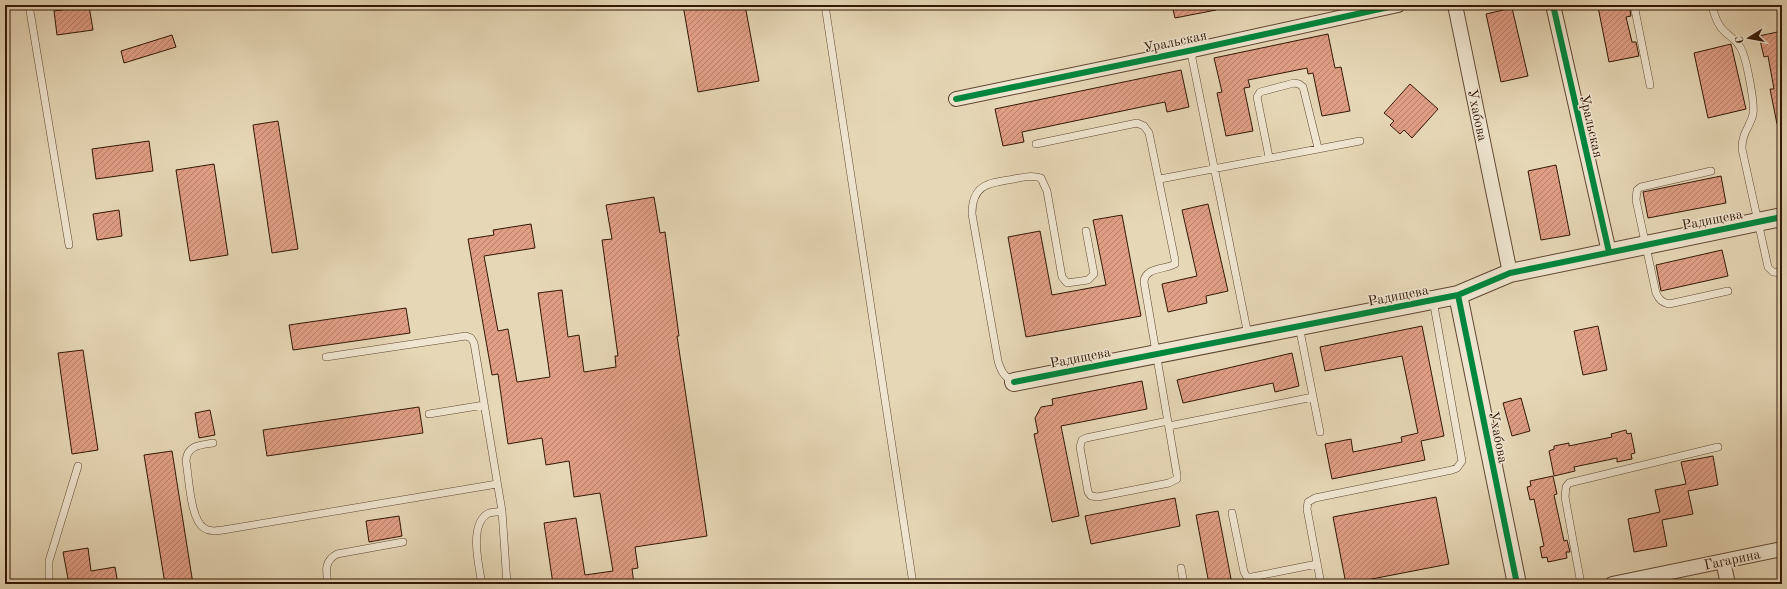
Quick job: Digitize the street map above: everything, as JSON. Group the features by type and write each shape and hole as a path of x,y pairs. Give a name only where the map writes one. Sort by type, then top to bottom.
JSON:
{"street":[{"name":"Уральская","path":"956,99 1193,50 1398,5"},
{"name":"Ухабова","path":"1455,5 1510,273"},
{"name":"Уральская","path":"1552,5 1608,252"},
{"name":"Радищева","path":"1014,382 1458,295 1510,273 1782,217"},
{"name":"Ухабова","path":"1458,295 1517,584"},
{"name":"Гагарина","path":"1612,584 1782,549"},
{"path":"1723,561 1728,584"}],"lane":[{"path":"29,5 69,245"},
{"path":"825,5 913,584"},
{"path":"1634,5 1650,86"},
{"path":"1712,5 1717,22 1725,32 1740,45 1744,59 1754,107 1752,118 1742,139 1742,149 1768,267 1773,272 1782,273"},
{"path":"1193,50 1192,58 1248,335"},
{"path":"1269,157 1257,97 1260,92 1294,83 1303,87 1318,148"},
{"path":"1036,144 1137,123 1140,124 1149,133 1176,260 1175,264 1149,271 1144,276 1168,424 1177,471 1176,479 1169,483 1098,497 1091,496 1088,492 1080,448 1082,440 1168,424 1313,397"},
{"path":"1160,179 1214,167 1360,141"},
{"path":"1711,171 1645,186 1637,190 1636,200 1658,299 1663,303 1674,303 1728,291"},
{"path":"1014,382 1006,378 1000,370 998,361 972,214 972,204 975,197 979,190 988,183 1028,177 1042,178 1047,190 1062,277 1067,283 1088,280 1094,274 1086,230"},
{"path":"1321,584 1307,509 1307,505 1311,499 1452,470 1457,468 1462,461 1433,300"},
{"path":"1299,326 1320,432"},
{"path":"326,358 466,336 471,338 474,343 502,511 507,584"},
{"path":"429,414 484,404"},
{"path":"213,442 191,448 188,451 186,460 195,516 200,525 208,530 223,530 497,484"},
{"path":"1581,584 1565,497 1566,487 1570,483 1718,447"},
{"path":"49,584 49,561 78,466"},
{"path":"482,584 476,540 480,524 488,514 502,511"},
{"path":"1232,513 1247,576 1252,577 1317,564"},
{"path":"328,584 327,565 329,560 337,554 404,542"},
{"path":"1181,568 1184,584"}],"building":[{"path":"683,5 745,5 759,81 698,92"},
{"path":"1172,5 1216,5 1216,10 1175,18"},
{"path":"1609,5 1629,5 1631,16 1626,17 1632,42 1636,42 1639,56 1609,62 1598,7"},
{"path":"89,6 93,30 57,35 54,11"},
{"path":"1512,8 1528,76 1501,82 1486,14"},
{"path":"1782,31 1782,123 1777,124 1770,89 1774,89 1768,56 1764,57 1759,36"},
{"path":"1328,34 1335,68 1341,67 1350,111 1322,116 1313,73 1308,74 1307,68 1248,80 1250,87 1244,88 1253,131 1226,136 1217,93 1222,92 1214,58"},
{"path":"172,35 176,47 124,63 121,51"},
{"path":"1731,44 1746,109 1708,118 1694,53"},
{"path":"1181,70 1189,107 1167,112 1165,102 1022,132 1024,142 1003,146 995,109"},
{"path":"1410,84 1438,109 1412,138 1404,130 1400,134 1390,125 1394,121 1384,113"},
{"path":"278,121 298,249 272,253 253,125"},
{"path":"149,141 153,171 96,179 92,149"},
{"path":"214,164 228,255 190,261 176,170"},
{"path":"1556,165 1570,235 1541,240 1528,171"},
{"path":"1721,176 1726,203 1648,218 1643,192"},
{"path":"654,197 660,233 665,232 679,336 677,336 707,536 635,547 638,568 632,569 634,584 553,584 544,523 576,518 585,575 613,571 600,493 574,497 569,461 546,465 542,438 508,444 498,374 492,375 468,239 494,235 493,230 531,224 535,248 484,256 498,331 508,329 517,382 550,377 538,293 562,290 568,337 579,335 584,372 616,367 615,356 618,356 602,240 612,239 606,205"},
{"path":"1208,204 1228,291 1206,296 1207,303 1168,312 1162,284 1197,276 1182,210"},
{"path":"119,210 122,236 97,240 93,214"},
{"path":"1122,215 1141,316 1026,337 1008,237 1040,231 1052,295 1106,285 1093,220"},
{"path":"1722,250 1728,276 1661,291 1656,265"},
{"path":"406,308 410,333 293,350 289,325"},
{"path":"1422,326 1444,436 1421,441 1425,460 1332,479 1325,444 1351,439 1353,452 1402,442 1401,437 1418,433 1402,356 1325,371 1320,347"},
{"path":"1598,326 1607,370 1583,375 1574,331"},
{"path":"83,350 98,450 72,454 58,353"},
{"path":"1292,353 1299,386 1275,392 1273,383 1183,403 1177,380"},
{"path":"1142,381 1147,409 1061,426 1079,516 1052,522 1034,434 1038,433 1035,418 1041,407 1053,405 1052,399"},
{"path":"1521,398 1530,431 1512,436 1503,403"},
{"path":"419,407 423,433 267,456 263,430"},
{"path":"210,410 215,435 199,438 195,413"},
{"path":"1626,430 1627,434 1631,433 1635,453 1631,454 1632,459 1617,462 1617,458 1574,467 1575,471 1554,476 1549,451 1554,449 1554,446 1569,443 1569,446 1612,437 1611,434"},
{"path":"172,451 193,584 165,584 144,455"},
{"path":"1713,456 1718,485 1688,491 1693,514 1662,520 1667,546 1634,552 1628,519 1660,512 1655,490 1686,484 1681,462"},
{"path":"1553,476 1557,494 1554,495 1564,541 1567,540 1570,552 1566,552 1567,558 1548,562 1547,557 1542,558 1540,547 1544,546 1534,499 1530,500 1527,487 1531,486 1530,481"},
{"path":"1436,497 1449,564 1346,584 1333,517"},
{"path":"1175,498 1180,526 1091,544 1085,516"},
{"path":"1218,511 1232,584 1209,584 1196,515"},
{"path":"399,516 402,536 369,542 366,521"},
{"path":"88,548 91,571 115,567 118,584 69,584 63,552"}],"cycle path":[{"path":"956,99 1193,50 1398,5"},
{"path":"1553,5 1609,252"},
{"path":"1014,382 1458,295 1510,273 1782,217"},
{"path":"1458,295 1517,584"}]}
